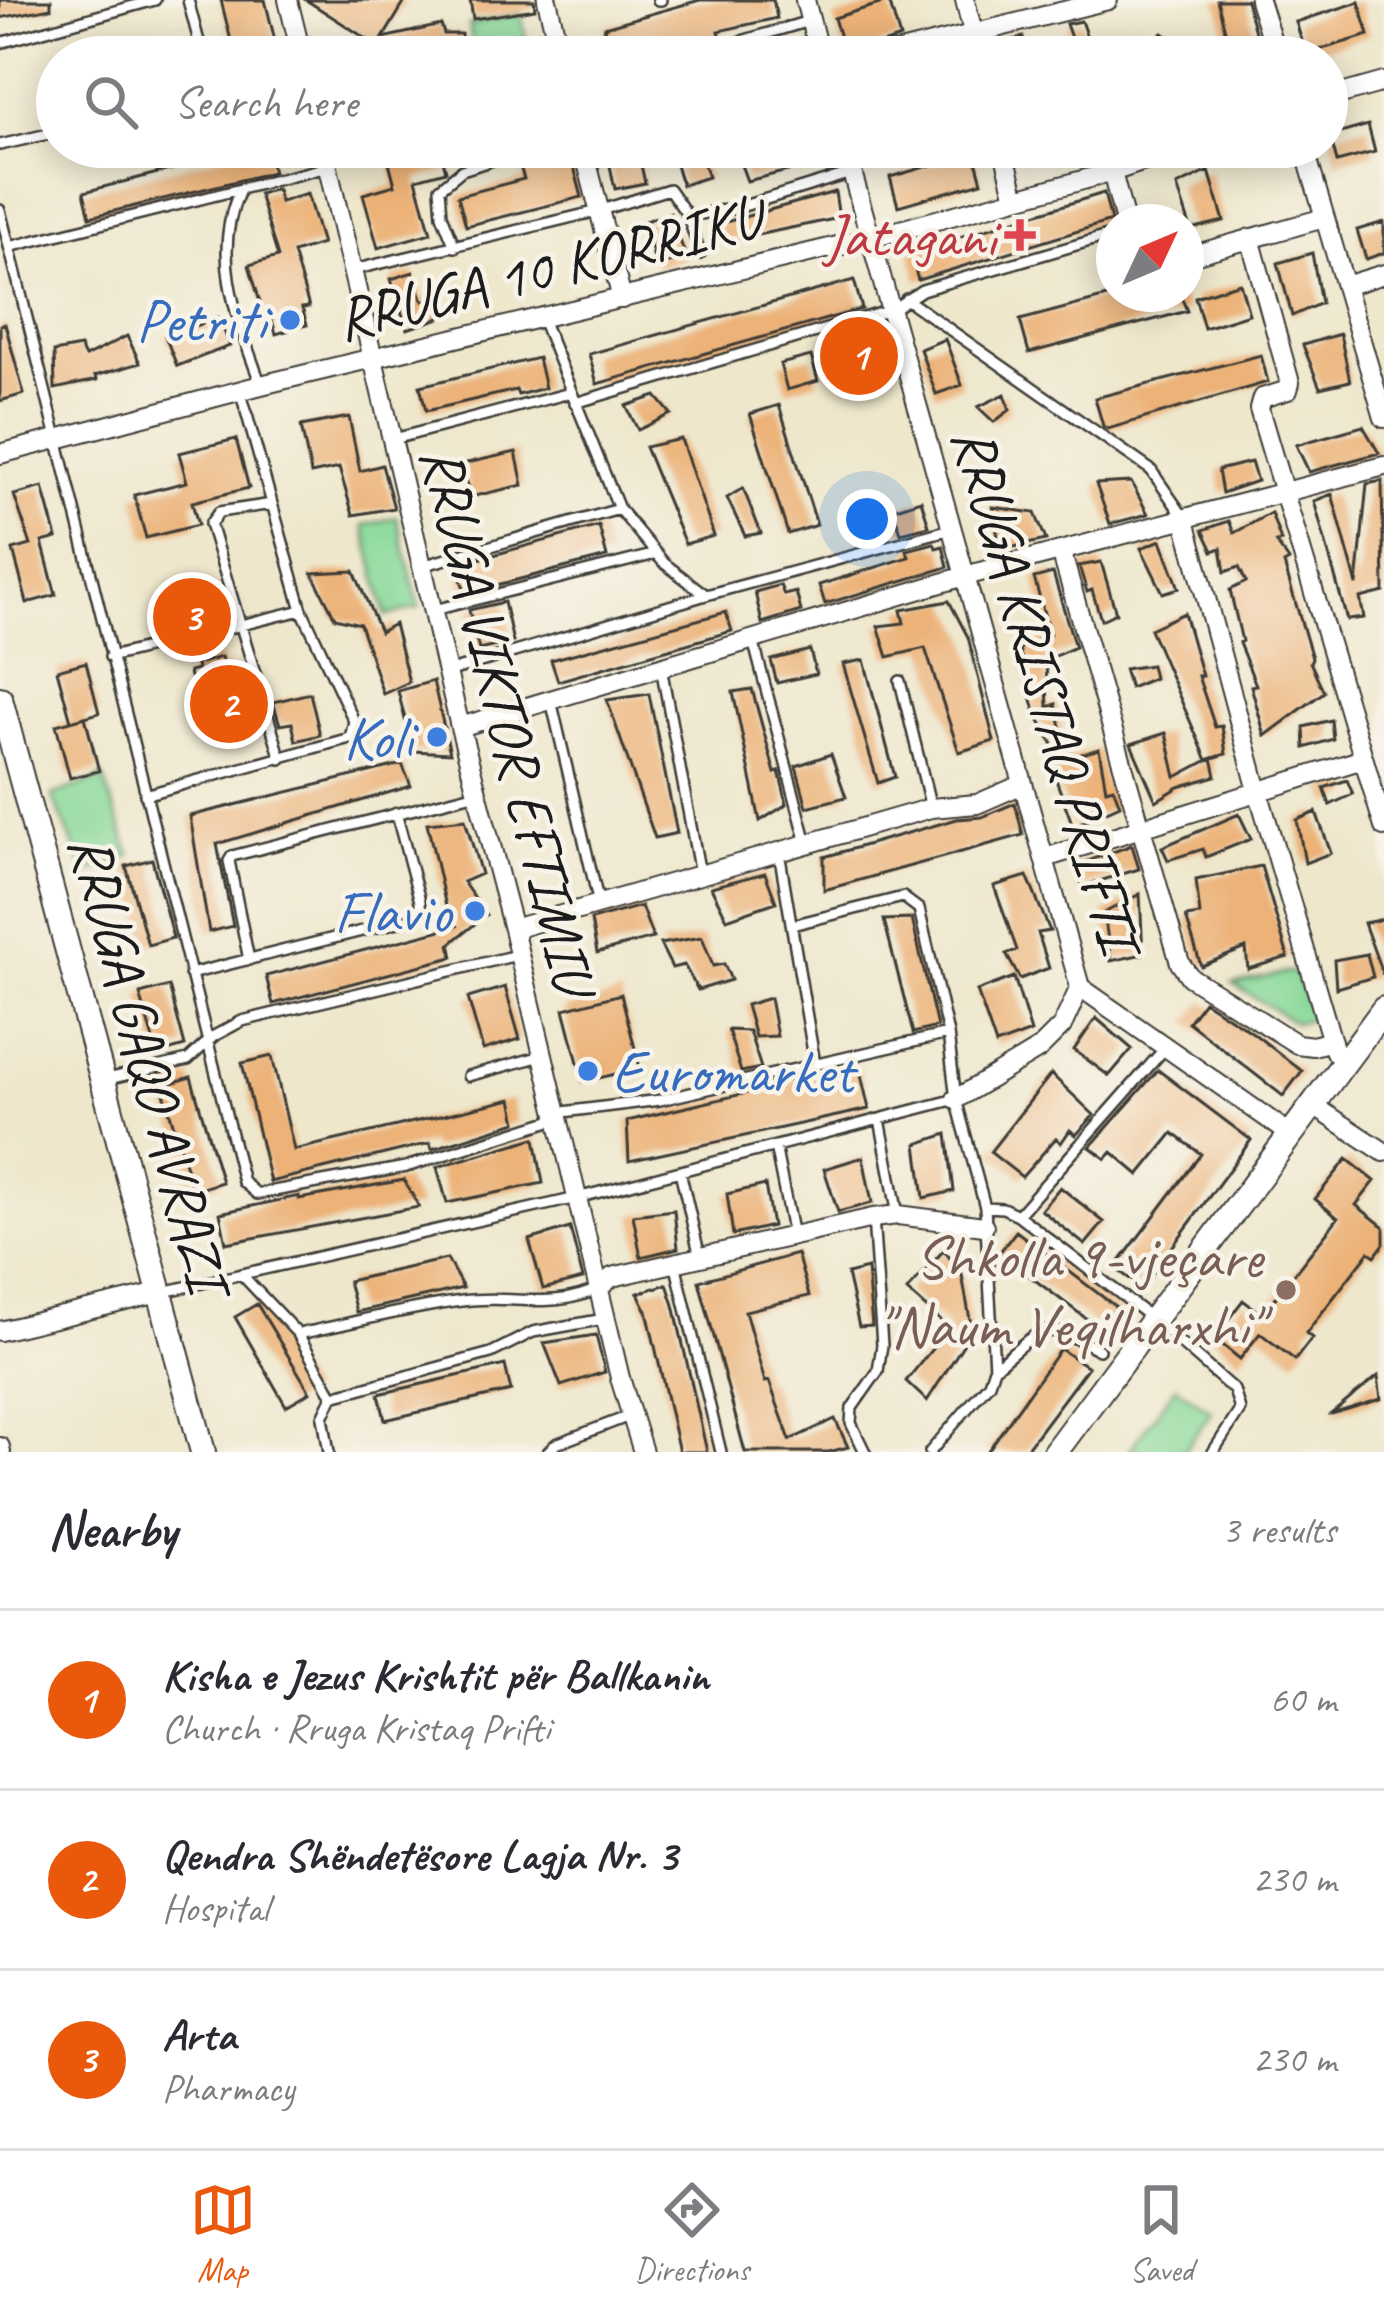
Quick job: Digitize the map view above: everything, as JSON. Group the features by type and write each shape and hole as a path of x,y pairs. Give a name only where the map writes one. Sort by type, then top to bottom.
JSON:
{"main road":[{"name":"RRUGA GAQO AVRAZI","path":"0,699 203,1452"},
{"path":"1055,1452 1384,1009"}],"street":[{"path":"288,0 297,36"},
{"path":"547,0 554,36"},
{"path":"805,0 814,36"},
{"path":"965,0 974,36"},
{"path":"955,36 1104,0"},
{"path":"1259,0 1270,36"},
{"path":"1348,92 1384,82"},
{"name":"RRUGA VIKTOR EFTIMIU","path":"329,168 460,728 643,1452"},
{"path":"588,168 622,299"},
{"name":"RRUGA KRISTAQ PRIFTI","path":"851,168 871,238 899,305 952,529 1080,987 1290,1134"},
{"path":"1008,168 1016,198"},
{"name":"RRUGA 10 KORRIKU","path":"0,454 240,390 871,238 1124,168"},
{"path":"1310,168 1384,418"},
{"path":"1112,172 1120,204"},
{"path":"1204,251 1324,218"},
{"path":"1250,238 1290,383 1288,390 1259,402 1384,827"},
{"path":"1345,286 1384,274"},
{"path":"460,728 965,576 1384,466"},
{"path":"1185,520 1339,1066"},
{"path":"1061,551 1180,963 1190,977 1297,1044 1332,1041"},
{"path":"1046,858 1363,759"},
{"path":"513,929 931,808 977,804 1023,784"},
{"path":"956,1099 1039,1048 1062,1026 1080,987"},
{"path":"1311,1104 1384,1152"},
{"path":"599,1288 613,1277 873,1217 984,1216"},
{"path":"0,1331 159,1293"}],"lane":[{"path":"0,43 155,0"},
{"path":"188,0 197,36"},
{"path":"759,36 810,21"},
{"path":"0,145 36,137"},
{"path":"9,248 240,190 297,168"},
{"path":"455,247 442,215 440,188 468,168"},
{"path":"688,217 737,208 852,172"},
{"path":"353,270 598,211 669,189 688,217 700,254"},
{"path":"240,190 229,214 227,280 261,385"},
{"path":"0,210 243,1182 257,1194 406,1167 550,1121 555,1113 660,1100 948,1034"},
{"path":"390,440 572,398 899,305 922,290 1096,238"},
{"path":"0,266 13,262"},
{"path":"899,305 1151,470 1185,520"},
{"path":"542,319 620,509 656,554 706,595"},
{"path":"145,795 338,744 353,731 354,721 302,610 240,390"},
{"path":"272,504 219,512 209,524 281,759"},
{"path":"422,566 620,509"},
{"path":"447,672 952,529"},
{"path":"432,610 656,554"},
{"path":"110,657 302,610"},
{"path":"753,640 807,844"},
{"path":"661,667 700,874"},
{"path":"900,681 931,808"},
{"path":"550,700 599,904"},
{"path":"249,960 229,862 232,856 477,793"},
{"path":"190,974 414,918 420,912 420,901 396,813"},
{"path":"779,852 815,1064"},
{"path":"792,926 903,897 919,909 984,1216 993,1306 994,1368 989,1383 930,1452"},
{"path":"102,1080 188,1060 214,1036 242,1021 519,955"},
{"path":"1018,1215 1166,1047"},
{"path":"468,1076 542,1056"},
{"path":"159,1293 577,1198 956,1099"},
{"path":"880,1119 898,1215"},
{"path":"775,1146 793,1236"},
{"path":"680,1171 700,1257"},
{"path":"984,1216 1003,1208 1018,1215 1154,1320 1234,1390 1240,1410 1214,1452"},
{"path":"866,1452 851,1423 852,1408 878,1371 882,1345 873,1217"},
{"path":"675,1263 721,1452"},
{"path":"242,1274 298,1334 332,1396"},
{"path":"298,1334 465,1300 540,1304 582,1297 599,1288"},
{"path":"332,1396 491,1352 533,1331 606,1318"},
{"path":"994,1368 1037,1332 1048,1329 1059,1329 1100,1350"},
{"path":"329,1452 323,1417 332,1396"},
{"path":"548,1452 556,1444 632,1415"}],"green space":[{"path":"521,14 525,36 471,36 469,25"},
{"path":"397,517 419,608 386,616 364,525"},
{"path":"103,777 131,856 86,873 52,796"},
{"path":"1295,971 1313,1019 1295,1023 1233,984"},
{"path":"1176,1386 1212,1412 1183,1452 1128,1452"}],"building":[{"path":"0,0 51,0 51,8 0,18"},
{"path":"221,0 265,0 274,36 230,36"},
{"path":"306,0 406,0 384,36 362,36"},
{"path":"470,0 534,0 535,9 473,19"},
{"path":"700,0 773,0 777,18 719,31 720,36 606,36 604,27"},
{"path":"1217,0 1246,0 1256,36 1226,36"},
{"path":"889,1 899,36 840,36 834,18"},
{"path":"1359,2 1369,35 1348,41 1348,36 1300,36 1296,22"},
{"path":"1081,21 1087,36 1070,36 1066,24"},
{"path":"441,25 444,34 461,34 392,36"},
{"path":"1368,125 1375,152 1348,159 1348,131"},
{"path":"177,168 272,168 273,172 90,217 84,192"},
{"path":"391,168 445,168 416,179 431,233 378,248 363,194 395,185"},
{"path":"521,168 574,168 582,197 466,226 458,196 524,179"},
{"path":"610,168 642,168 645,183 615,189"},
{"path":"677,168 705,168 708,177 682,185"},
{"path":"742,168 800,168 747,181"},
{"path":"922,168 978,168 982,182 898,206 890,177"},
{"path":"1209,171 1224,221 1204,226 1204,204 1183,204 1177,186"},
{"path":"277,189 280,202 307,194 322,244 293,253 309,307 302,308 307,325 276,334 271,317 265,319 249,265 278,257 259,194"},
{"path":"835,192 839,218 723,242 715,225"},
{"path":"1104,193 1107,204 1096,204 1096,226 918,280 910,252"},
{"path":"670,213 686,257 656,267 645,221"},
{"path":"1384,222 1384,253 1366,259 1357,230"},
{"path":"1312,253 1321,303 1292,316 1278,263"},
{"path":"413,272 423,301 433,298 440,318 407,329 391,279"},
{"path":"854,280 862,309 597,384 589,354"},
{"path":"1240,283 1249,314 1204,328 1199,312 1204,312 1204,294"},
{"path":"1096,300 1096,312 1183,312 1029,353 1020,320"},
{"path":"219,318 230,346 177,366 165,336"},
{"path":"5,324 24,394 0,401 0,325"},
{"path":"1340,334 1350,381 1320,388 1303,345"},
{"path":"127,336 140,363 95,376 97,380 55,389 54,352 80,347 85,357"},
{"path":"945,339 962,385 936,394 920,349"},
{"path":"1261,355 1268,382 1108,429 1103,426 1095,398"},
{"path":"811,356 818,381 787,390 780,364"},
{"path":"538,358 545,388 426,411 420,386"},
{"path":"1005,394 1010,410 994,422 978,407"},
{"path":"656,396 671,414 638,430 626,406"},
{"path":"779,405 817,525 788,534 750,414"},
{"path":"349,417 360,471 382,465 394,508 353,515 339,468 311,474 301,426"},
{"path":"1363,426 1379,453 1309,472 1296,445"},
{"path":"236,439 249,488 192,502 198,525 146,538 134,495 187,482 179,453"},
{"path":"681,439 714,536 685,544 645,447"},
{"path":"516,452 523,485 470,497 463,464"},
{"path":"1251,462 1257,481 1222,493 1218,470"},
{"path":"1382,481 1384,592 1360,598 1364,618 1347,620 1314,501 1332,494 1357,585 1367,484"},
{"path":"1131,482 1148,514 1110,524 1096,484"},
{"path":"43,487 57,538 42,542 56,595 27,603 13,550 31,545 14,495"},
{"path":"743,488 761,533 745,536 727,498"},
{"path":"921,500 929,526 901,533 893,509"},
{"path":"993,507 1035,513 1046,540 1000,550"},
{"path":"1271,513 1281,541 1276,542 1289,561 1284,564 1310,662 1324,692 1265,736 1251,686 1256,685 1239,643 1230,590 1246,582 1239,567 1225,572 1221,548 1213,551 1203,530 1229,521 1234,533"},
{"path":"599,526 607,557 465,593 457,565"},
{"path":"1161,540 1179,588 1163,593 1141,548"},
{"path":"934,543 936,548 943,546 948,567 825,604 819,585 909,557 907,550"},
{"path":"1101,562 1116,613 1101,620 1079,566"},
{"path":"354,571 380,632 394,624 409,682 383,694 360,624 335,618 312,573"},
{"path":"1053,573 1075,647 1046,660 1048,707 1056,704 1068,758 1099,749 1106,789 1113,787 1120,805 1073,826 1048,758 1058,754 1035,711 1019,649 1050,635 1034,578"},
{"path":"780,585 784,595 796,592 801,611 762,623 755,592"},
{"path":"185,588 190,604 201,601 207,624 175,632 164,594"},
{"path":"949,601 968,637 994,741 959,752 925,648 888,657 878,626 904,623 901,610"},
{"path":"504,602 513,642 479,650 469,610"},
{"path":"726,612 732,631 558,681 551,660"},
{"path":"1184,613 1215,727 1222,726 1226,754 1207,760 1150,629"},
{"path":"810,650 816,674 777,683 771,660"},
{"path":"221,657 233,696 249,691 258,720 205,736 189,672 197,670 196,664"},
{"path":"864,660 895,777 878,783 843,664"},
{"path":"86,662 99,713 71,721 57,670"},
{"path":"1151,665 1154,678 1130,688 1124,669"},
{"path":"433,681 450,753 413,751 398,691"},
{"path":"752,689 787,804 760,821 733,692"},
{"path":"310,693 320,735 296,741 292,723 280,725 273,702"},
{"path":"649,694 677,833 655,838 607,700"},
{"path":"85,717 99,771 70,778 56,725"},
{"path":"1331,720 1333,739 1305,748 1304,727"},
{"path":"1166,733 1176,777 1212,758 1216,776 1179,787 1156,801 1131,744"},
{"path":"831,754 846,797 807,807 796,766"},
{"path":"402,764 411,786 217,844 233,926 209,932 190,816"},
{"path":"1347,780 1353,794 1330,805 1324,788"},
{"path":"1015,803 1023,835 824,890 824,857 957,819 982,817"},
{"path":"1316,812 1331,853 1305,863 1297,820"},
{"path":"1239,814 1251,839 1206,857 1203,849 1168,860 1162,847"},
{"path":"465,819 481,874 463,882 486,915 450,944 453,957 273,1004 266,976 457,926 448,915 427,823"},
{"path":"1132,845 1139,869 1083,886 1074,866"},
{"path":"152,859 173,938 148,945 126,866"},
{"path":"1261,866 1288,957 1248,969 1246,948 1201,966 1186,917 1200,915 1196,880"},
{"path":"765,873 776,902 727,919 711,887"},
{"path":"1027,876 1050,931 1038,933 1049,968 1020,979 1006,954 1017,950 994,886"},
{"path":"1140,894 1143,954 1111,961 1104,913"},
{"path":"641,906 653,938 597,953 591,920"},
{"path":"912,919 937,1027 913,1033 884,920"},
{"path":"1384,919 1384,972 1382,973 1364,923"},
{"path":"702,937 713,966 724,964 731,980 698,990 684,965 672,968 660,944"},
{"path":"1367,954 1373,977 1336,988 1334,960"},
{"path":"1014,977 1031,1032 996,1045 977,991"},
{"path":"169,986 185,1046 157,1054 140,994"},
{"path":"505,987 520,1039 483,1050 468,998"},
{"path":"621,994 640,1068 583,1082 564,1009"},
{"path":"770,998 777,1036 755,1037 746,1005"},
{"path":"1204,1001 1302,1071 1283,1096 1188,1022"},
{"path":"1096,1018 1132,1049 1109,1076 1074,1050"},
{"path":"728,1030 749,1031 761,1068 741,1072"},
{"path":"272,1056 294,1150 512,1099 517,1122 432,1149 430,1143 270,1182 242,1063"},
{"path":"859,1066 869,1109 629,1161 627,1121 747,1093 746,1089"},
{"path":"1158,1070 1251,1140 1142,1288 1115,1268 1201,1154 1173,1133 1139,1175 1112,1152 1106,1159 1090,1147"},
{"path":"1051,1074 1094,1115 1076,1135 1070,1130 1061,1143 1056,1138 1022,1177 990,1152"},
{"path":"191,1077 222,1182 193,1191 162,1086"},
{"path":"947,1134 954,1191 924,1198 917,1144"},
{"path":"535,1138 543,1183 447,1203 437,1167"},
{"path":"863,1157 872,1203 838,1212 824,1169"},
{"path":"1347,1159 1375,1181 1356,1205 1384,1227 1384,1244 1375,1256 1369,1252 1306,1333 1312,1338 1295,1360 1260,1333 1240,1359 1214,1338 1243,1300 1262,1315 1338,1218 1315,1199"},
{"path":"404,1180 419,1207 226,1243 220,1213"},
{"path":"765,1185 772,1226 733,1235 727,1194"},
{"path":"1060,1187 1104,1222 1085,1245 1041,1210"},
{"path":"674,1210 678,1248 641,1257 633,1215"},
{"path":"570,1228 583,1279 543,1289 529,1240"},
{"path":"1016,1231 1120,1310 1104,1332 999,1253"},
{"path":"944,1250 962,1275 972,1331 927,1401 906,1381 949,1328 907,1291"},
{"path":"797,1254 809,1296 745,1311 765,1382 769,1381 790,1440 835,1419 848,1447 829,1452 745,1452 699,1281"},
{"path":"447,1259 463,1288 356,1312 348,1281"},
{"path":"867,1269 872,1326 859,1327 847,1274"},
{"path":"667,1284 707,1452 679,1452 647,1311 638,1293"},
{"path":"257,1304 310,1392 286,1406 235,1317"},
{"path":"596,1335 605,1372 561,1386 544,1343"},
{"path":"1060,1349 1088,1367 1024,1452 987,1452"},
{"path":"505,1365 511,1391 385,1420 379,1394"},
{"path":"1378,1376 1381,1399 1331,1414"}],"place":[{"name":"Jatagani","path":"1020,235"},
{"name":"Petriti","path":"290,320"},
{"name":"Kisha e Jezus Krishtit për Ballkanin","path":"859,356"},
{"name":"Arta","path":"192,617"},
{"name":"Qendra Shëndetësore Lagja Nr. 3","path":"229,704"},
{"name":"Koli","path":"437,737"},
{"name":"Flavio","path":"475,911"},
{"name":"Euromarket","path":"588,1071"},
{"name":"Shkolla 9-vjeçare \"Naum Veqilharxhi\"","path":"1286,1290"}]}
